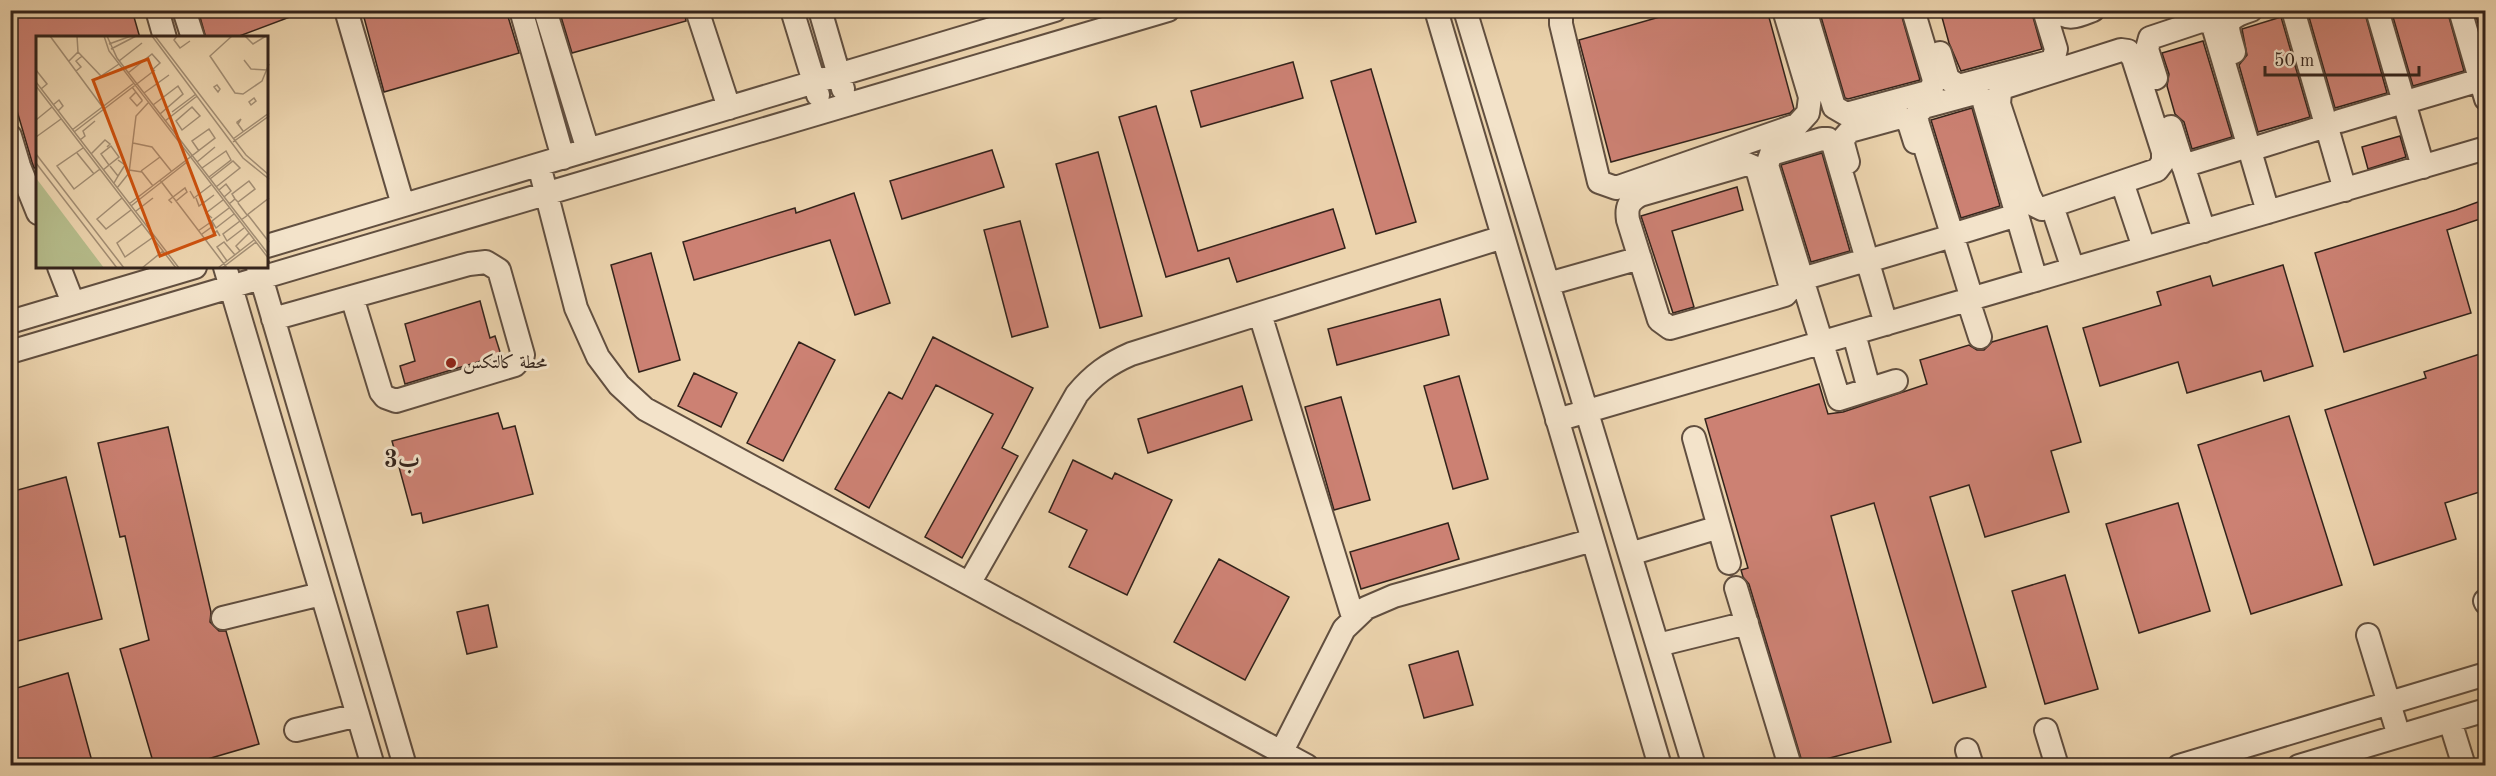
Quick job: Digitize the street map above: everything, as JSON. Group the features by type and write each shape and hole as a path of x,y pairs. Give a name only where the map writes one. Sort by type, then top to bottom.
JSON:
{"street":[{"path":"157,10 164,36"},
{"path":"184,10 192,36"},
{"path":"346,10 403,205"},
{"path":"521,10 563,158"},
{"path":"545,10 588,150"},
{"path":"697,10 729,108"},
{"path":"792,10 824,112"},
{"path":"820,10 848,105"},
{"path":"976,34 983,10"},
{"path":"268,246 976,34 1027,14 1055,10"},
{"path":"10,352 228,277 259,273 547,194 1168,10"},
{"path":"1436,10 1660,765"},
{"path":"1465,10 1694,765"},
{"path":"1561,10 1561,24 1599,182 1616,188 1797,125 1808,113 1810,97 1784,10"},
{"path":"1805,10 1833,107 1845,114 1931,91 1934,80 1913,10"},
{"path":"1928,10 1948,79 1959,86 2052,61 2056,49 2044,10"},
{"path":"2058,10 2062,16 2070,18 2092,10"},
{"path":"2185,10 2193,14 2210,10"},
{"path":"2251,10 2231,18 2227,29 2255,146"},
{"path":"2293,10 2333,124 2352,188"},
{"path":"2307,10 2333,124"},
{"path":"2377,10 2410,101 2429,165"},
{"path":"2389,10 2410,101"},
{"path":"2183,166 2410,101 2483,90 2460,10"},
{"path":"2470,10 2486,56"},
{"path":"2204,231 2147,45 2154,36 2201,21 2211,23 2214,29 2255,146 2274,210"},
{"path":"2125,51 2133,58 2164,157 2157,170 2122,182 2042,209 2031,200 1999,104 2000,92 2005,87 2125,51"},
{"path":"1947,237 1917,121 1918,113 1924,108 1972,94 1981,97 1985,102 2036,280"},
{"path":"1872,259 1842,144 1844,136 1850,131 1897,118 1907,120 1980,337"},
{"path":"10,136 36,208"},
{"path":"1892,322 1831,141 1822,139 1774,152 1768,157 1767,165 1839,399 1896,381"},
{"path":"1557,420 2486,148"},
{"path":"1747,164 1758,172 1791,288 1785,295 1670,328 1659,320 1640,258 1626,210 1631,200 1640,195 1747,164"},
{"path":"539,165 576,308 598,357 619,385 645,409 1307,765"},
{"path":"2122,182 2144,249"},
{"path":"2052,206 2073,269"},
{"path":"1802,279 2017,215"},
{"path":"970,582 1077,394 1092,377 1110,363 1131,354 1503,237"},
{"path":"1548,284 1640,258"},
{"path":"273,319 470,264 486,262 500,270 523,355 515,365 396,401 390,400 381,392 352,297"},
{"path":"59,268 73,303"},
{"path":"10,322 192,268"},
{"path":"259,273 405,765"},
{"path":"228,277 373,765"},
{"path":"1260,314 1353,617"},
{"path":"1854,334 1869,389"},
{"path":"1694,438 1729,563"},
{"path":"1630,554 1719,527"},
{"path":"1282,751 1344,629 1353,617 1366,608 1394,596 1593,540"},
{"path":"1736,588 1790,765"},
{"path":"222,618 321,594"},
{"path":"1658,645 1747,622"},
{"path":"2368,635 2399,736"},
{"path":"2179,765 2486,674"},
{"path":"2299,765 2486,710"},
{"path":"296,730 358,715"},
{"path":"2450,721 2464,765"},
{"path":"2046,730 2057,765"}],"building":[{"path":"10,10 132,10 139,36 36,36 36,168 34,168 10,87"},
{"path":"198,10 302,10 303,12 239,36 205,36"},
{"path":"362,10 506,10 519,53 384,92"},
{"path":"559,10 684,10 686,21 572,53"},
{"path":"1684,10 1767,10 1794,109 1790,113 1611,162 1579,40"},
{"path":"1819,10 1900,10 1920,80 1845,98"},
{"path":"1940,10 2031,10 2042,49 1961,71 1949,43"},
{"path":"2307,10 2364,10 2387,93 2335,108"},
{"path":"2391,10 2447,10 2464,71 2413,86"},
{"path":"2474,10 2486,10 2486,49"},
{"path":"2281,17 2310,117 2258,132 2239,65 2247,55 2242,29"},
{"path":"2203,41 2232,137 2192,149 2184,122 2175,114 2167,86 2169,74 2162,53"},
{"path":"1293,62 1303,98 1201,127 1191,91"},
{"path":"1371,69 1416,222 1376,234 1331,81"},
{"path":"1156,106 1198,251 1333,209 1345,248 1237,282 1229,258 1166,277 1119,117"},
{"path":"1972,108 2000,206 1961,218 1931,120"},
{"path":"2400,136 2406,157 2368,169 2362,147"},
{"path":"992,150 1004,187 902,219 890,181"},
{"path":"1098,152 1142,316 1100,328 1056,164"},
{"path":"1822,153 1850,251 1811,262 1781,165"},
{"path":"1737,187 1743,210 1672,231 1694,307 1673,313 1641,216"},
{"path":"854,193 890,303 855,315 830,240 694,280 683,242 795,208 796,213"},
{"path":"2486,199 2486,217 2447,230 2471,313 2344,352 2315,253"},
{"path":"1020,221 1048,327 1012,337 984,230"},
{"path":"651,253 680,360 639,372 611,265"},
{"path":"2283,265 2313,366 2264,381 2261,371 2187,393 2178,362 2100,386 2083,328 2161,305 2157,292 2210,276 2213,286"},
{"path":"1440,299 1449,335 1337,365 1328,329"},
{"path":"480,301 490,338 495,336 501,355 405,384 400,366 415,361 405,324"},
{"path":"2047,326 2081,442 2051,451 2069,512 1985,537 1969,485 1930,497 1986,687 1933,703 1874,503 1831,516 1891,742 1803,765 1749,584 1741,570 1748,568 1705,419 1819,384 1828,414 1843,412 1927,384 1920,360 1969,345 1977,350 1984,350 1992,342"},
{"path":"933,337 1033,388 1002,448 1018,456 962,558 925,537 993,414 936,385 869,508 835,489 889,392 902,399"},
{"path":"799,342 835,360 783,461 747,443"},
{"path":"2486,352 2486,490 2445,503 2456,539 2374,565 2325,410 2426,378 2424,372"},
{"path":"694,373 737,393 721,427 678,406"},
{"path":"1459,376 1488,479 1453,489 1424,386"},
{"path":"1242,386 1252,420 1148,453 1138,419"},
{"path":"1341,397 1370,500 1334,510 1305,407"},
{"path":"498,413 503,429 515,426 533,494 423,523 421,513 412,515 392,441"},
{"path":"2289,416 2342,585 2251,614 2198,445"},
{"path":"168,427 211,612 210,622 219,631 226,631 259,744 187,765 154,765 120,649 149,640 125,536 120,537 98,443"},
{"path":"1073,460 1112,479 1115,473 1172,500 1127,595 1069,567 1087,530 1049,512"},
{"path":"66,477 102,619 10,643 10,492"},
{"path":"2178,503 2210,611 2139,633 2106,524"},
{"path":"1448,523 1459,559 1361,589 1350,552"},
{"path":"1219,559 1289,597 1245,680 1174,642"},
{"path":"2065,575 2098,689 2045,704 2012,591"},
{"path":"488,605 497,647 467,654 457,612"},
{"path":"1458,651 1473,705 1424,718 1409,665"},
{"path":"68,673 93,765 10,765 10,690"}],"place":[{"name":"محطة كالتكس","path":"451,363"}],"district":[{"name":"ب3","path":"402,461"}]}
